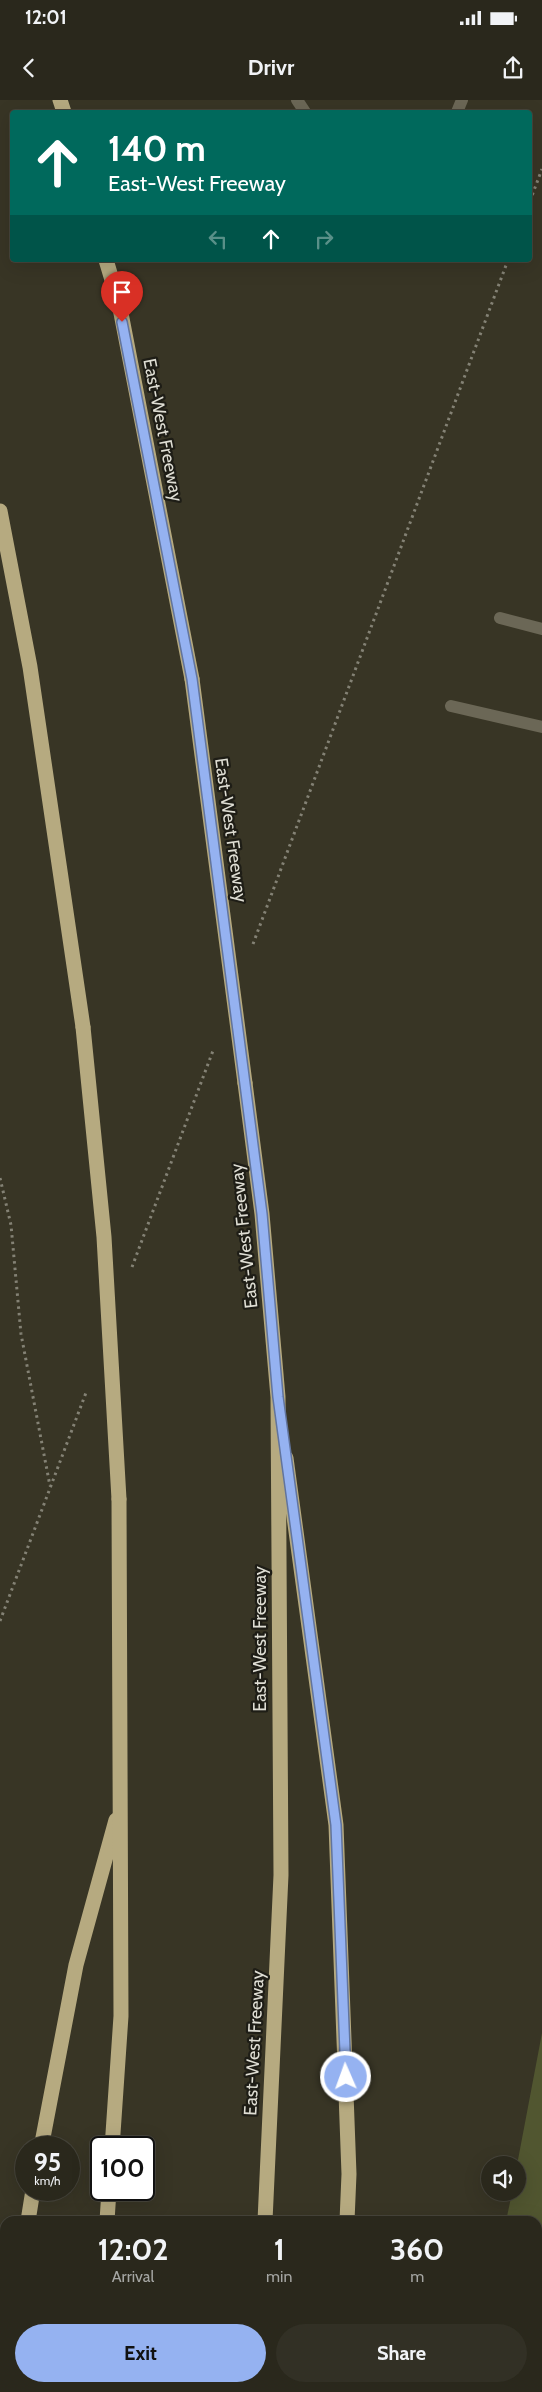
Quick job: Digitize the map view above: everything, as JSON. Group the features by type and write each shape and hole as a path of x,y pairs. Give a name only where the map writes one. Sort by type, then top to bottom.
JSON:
{"highway":[{"name":"East-West Freeway","path":"107,262 119,303 192,679 262,1214 278,1397 281,1875 265,2216"},
{"path":"0,511 30,667 83,1027 104,1237 119,1499 121,2016 113,2136"},
{"path":"278,1397 336,1825 349,2174 347,2216"},
{"path":"43,2136 76,1966 121,1802"},
{"path":"29,2216 31,2201"},
{"path":"107,2216 108,2201"}],"lane":[{"path":"500,618 542,628"},
{"path":"451,706 542,727"}],"path":[{"path":"532,196 542,169"},
{"path":"0,1178 11,1225 21,1334 51,1486"}],"green space":[{"path":"542,2033 542,2216 507,2216 510,2201 526,2201 526,2156 519,2156"}],"route":[{"path":"122,322 192,679 262,1214 278,1397 336,1825 346,2077"}]}
